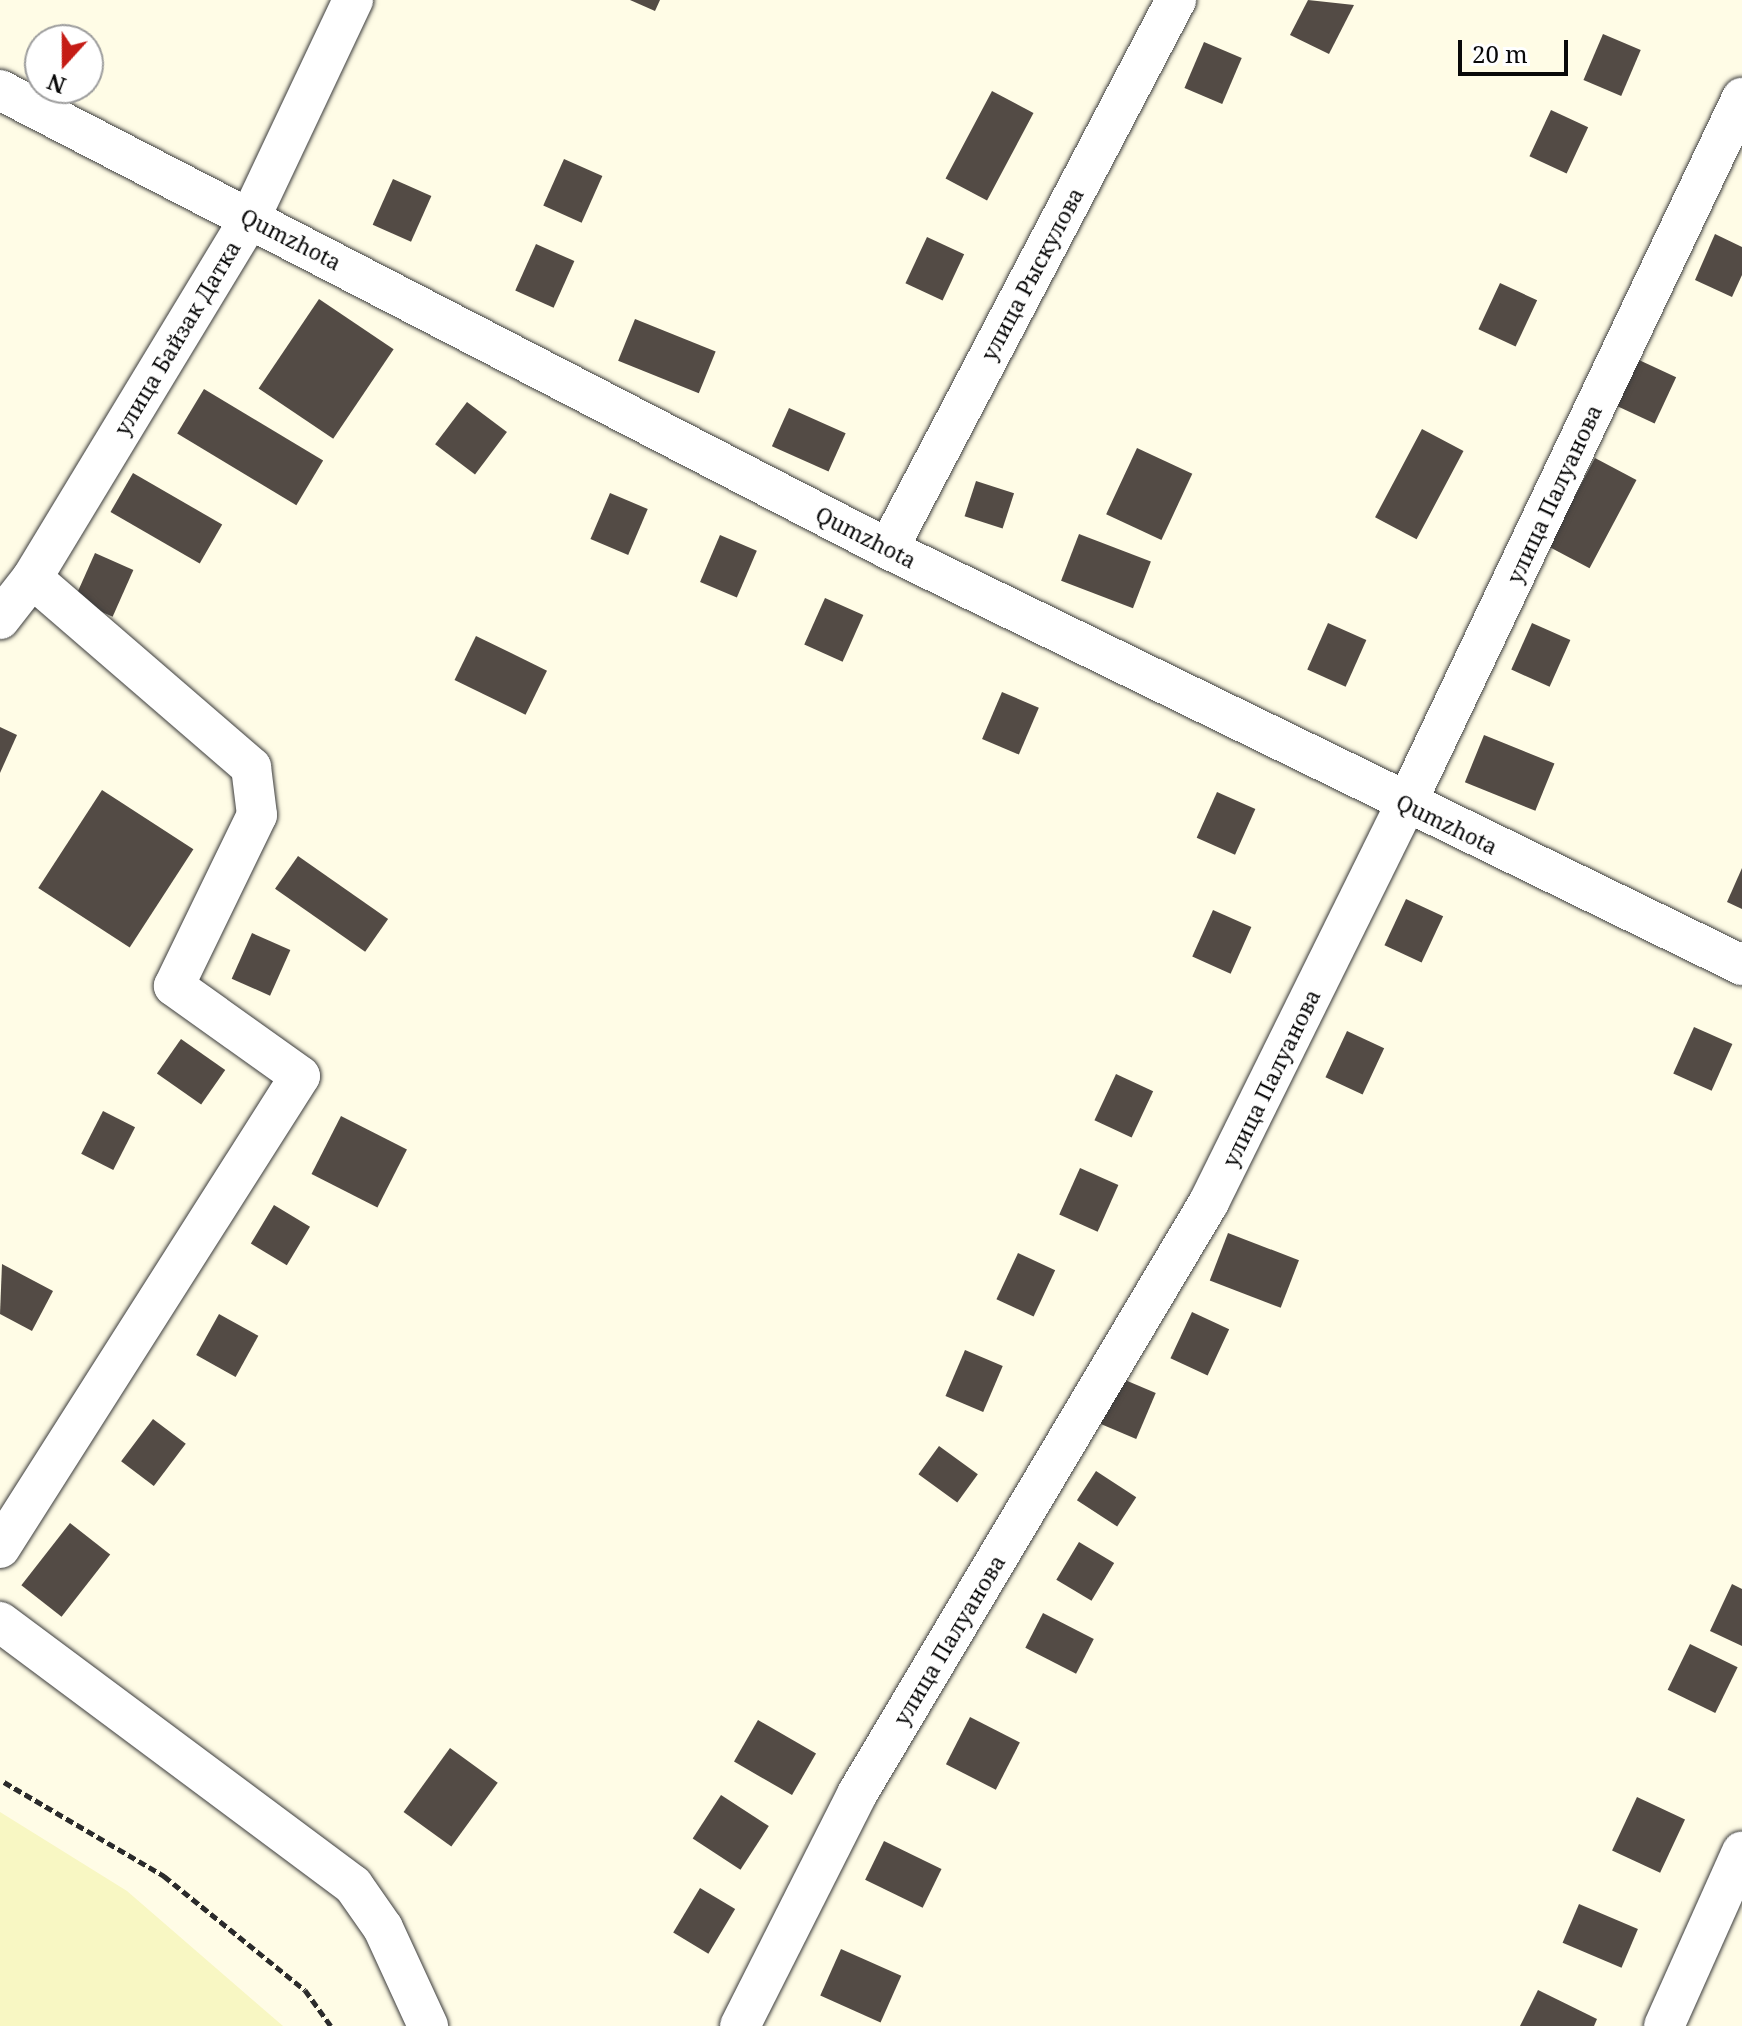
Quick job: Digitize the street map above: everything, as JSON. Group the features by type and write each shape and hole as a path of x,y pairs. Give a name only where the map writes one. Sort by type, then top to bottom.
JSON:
{"street":[{"name":"улица Байзак Датка","path":"0,619 32,578 250,218 353,0"},
{"name":"улица Рыскулова","path":"888,549 1176,0"},
{"name":"Qumzhota","path":"0,90 888,549 1406,804 1742,965"},
{"name":"улица Палуанова","path":"740,2026 857,1794 1209,1202 1406,804 1742,98"},
{"path":"0,1548 300,1076 174,986 257,815 251,767 32,578"},
{"path":"0,1622 353,1885 383,1928 428,2026"},
{"path":"1664,2026 1742,1852"}],"path":[{"path":"4,1782 164,1876 305,1990 331,2026"}],"green space":[{"path":"0,1812 127,1891 283,2026 0,2026"}],"building":[{"path":"630,0 660,0 655,11"},
{"path":"1308,0 1354,5 1329,54 1290,35"},
{"path":"1603,34 1641,50 1621,96 1583,80"},
{"path":"1204,42 1242,58 1222,104 1184,88"},
{"path":"992,91 1033,113 987,200 946,178"},
{"path":"1551,110 1588,127 1567,174 1529,156"},
{"path":"564,159 602,176 582,223 543,206"},
{"path":"393,179 431,196 411,242 373,225"},
{"path":"1715,234 1742,247 1742,275 1732,297 1695,280"},
{"path":"927,237 964,254 943,301 905,283"},
{"path":"536,244 574,261 554,308 515,291"},
{"path":"1500,283 1537,300 1516,347 1478,329"},
{"path":"319,299 394,349 333,439 259,389"},
{"path":"635,319 716,352 699,393 618,361"},
{"path":"1639,360 1676,377 1655,424 1617,406"},
{"path":"204,389 323,461 296,505 177,434"},
{"path":"467,402 507,432 475,474 435,444"},
{"path":"789,408 846,433 829,472 772,446"},
{"path":"1422,429 1463,451 1417,539 1375,517"},
{"path":"1137,448 1192,474 1161,540 1106,514"},
{"path":"1595,458 1636,480 1590,568 1548,546"},
{"path":"133,473 222,524 200,563 111,512"},
{"path":"976,481 1014,493 1003,529 965,516"},
{"path":"610,493 648,509 628,555 590,539"},
{"path":"1079,534 1151,562 1133,608 1061,581"},
{"path":"720,535 757,551 737,598 700,582"},
{"path":"95,553 133,570 113,617 74,600"},
{"path":"825,598 863,615 843,662 804,645"},
{"path":"1328,623 1366,640 1346,687 1307,670"},
{"path":"1532,623 1570,640 1550,687 1511,670"},
{"path":"476,636 547,671 526,715 455,680"},
{"path":"1002,692 1039,708 1019,755 982,739"},
{"path":"0,727 17,735 0,773"},
{"path":"1484,735 1554,763 1535,811 1465,782"},
{"path":"102,790 193,849 130,947 38,888"},
{"path":"1217,792 1255,809 1235,855 1197,838"},
{"path":"298,856 388,919 365,952 275,889"},
{"path":"1742,868 1742,909 1727,902"},
{"path":"1406,899 1443,916 1422,963 1384,945"},
{"path":"1213,910 1251,927 1231,974 1192,957"},
{"path":"252,933 290,950 270,996 232,979"},
{"path":"1694,1027 1732,1044 1712,1091 1673,1074"},
{"path":"1347,1031 1384,1048 1363,1095 1325,1077"},
{"path":"181,1039 225,1070 201,1104 157,1073"},
{"path":"1116,1074 1153,1091 1132,1138 1094,1120"},
{"path":"103,1111 135,1127 113,1170 81,1154"},
{"path":"341,1116 407,1150 377,1208 311,1174"},
{"path":"1080,1168 1118,1185 1098,1232 1059,1215"},
{"path":"274,1205 310,1227 287,1265 251,1244"},
{"path":"1228,1233 1299,1260 1281,1308 1210,1281"},
{"path":"1018,1253 1055,1270 1034,1317 996,1299"},
{"path":"2,1264 53,1291 32,1331 0,1314"},
{"path":"1192,1312 1229,1329 1208,1376 1170,1358"},
{"path":"219,1314 258,1336 236,1377 196,1355"},
{"path":"965,1350 1003,1366 983,1412 945,1396"},
{"path":"1118,1377 1156,1393 1136,1439 1098,1423"},
{"path":"153,1419 186,1444 154,1486 121,1461"},
{"path":"939,1446 978,1474 957,1503 918,1474"},
{"path":"1096,1471 1136,1497 1117,1526 1077,1500"},
{"path":"70,1523 110,1554 62,1617 21,1585"},
{"path":"1079,1542 1114,1563 1091,1601 1056,1580"},
{"path":"1732,1584 1742,1589 1742,1646 1710,1631"},
{"path":"1043,1613 1094,1639 1076,1674 1025,1648"},
{"path":"1690,1644 1738,1667 1715,1713 1668,1690"},
{"path":"970,1717 1020,1742 996,1790 946,1764"},
{"path":"758,1720 816,1754 792,1795 734,1762"},
{"path":"450,1748 498,1783 451,1847 404,1812"},
{"path":"721,1795 769,1826 740,1870 693,1839"},
{"path":"1637,1797 1685,1819 1660,1873 1612,1850"},
{"path":"884,1841 942,1869 923,1908 865,1880"},
{"path":"700,1888 735,1909 708,1954 673,1933"},
{"path":"1579,1904 1638,1929 1622,1968 1563,1943"},
{"path":"841,1949 901,1976 881,2022 820,1996"},
{"path":"1538,1990 1597,2019 1594,2026 1520,2026"}]}
